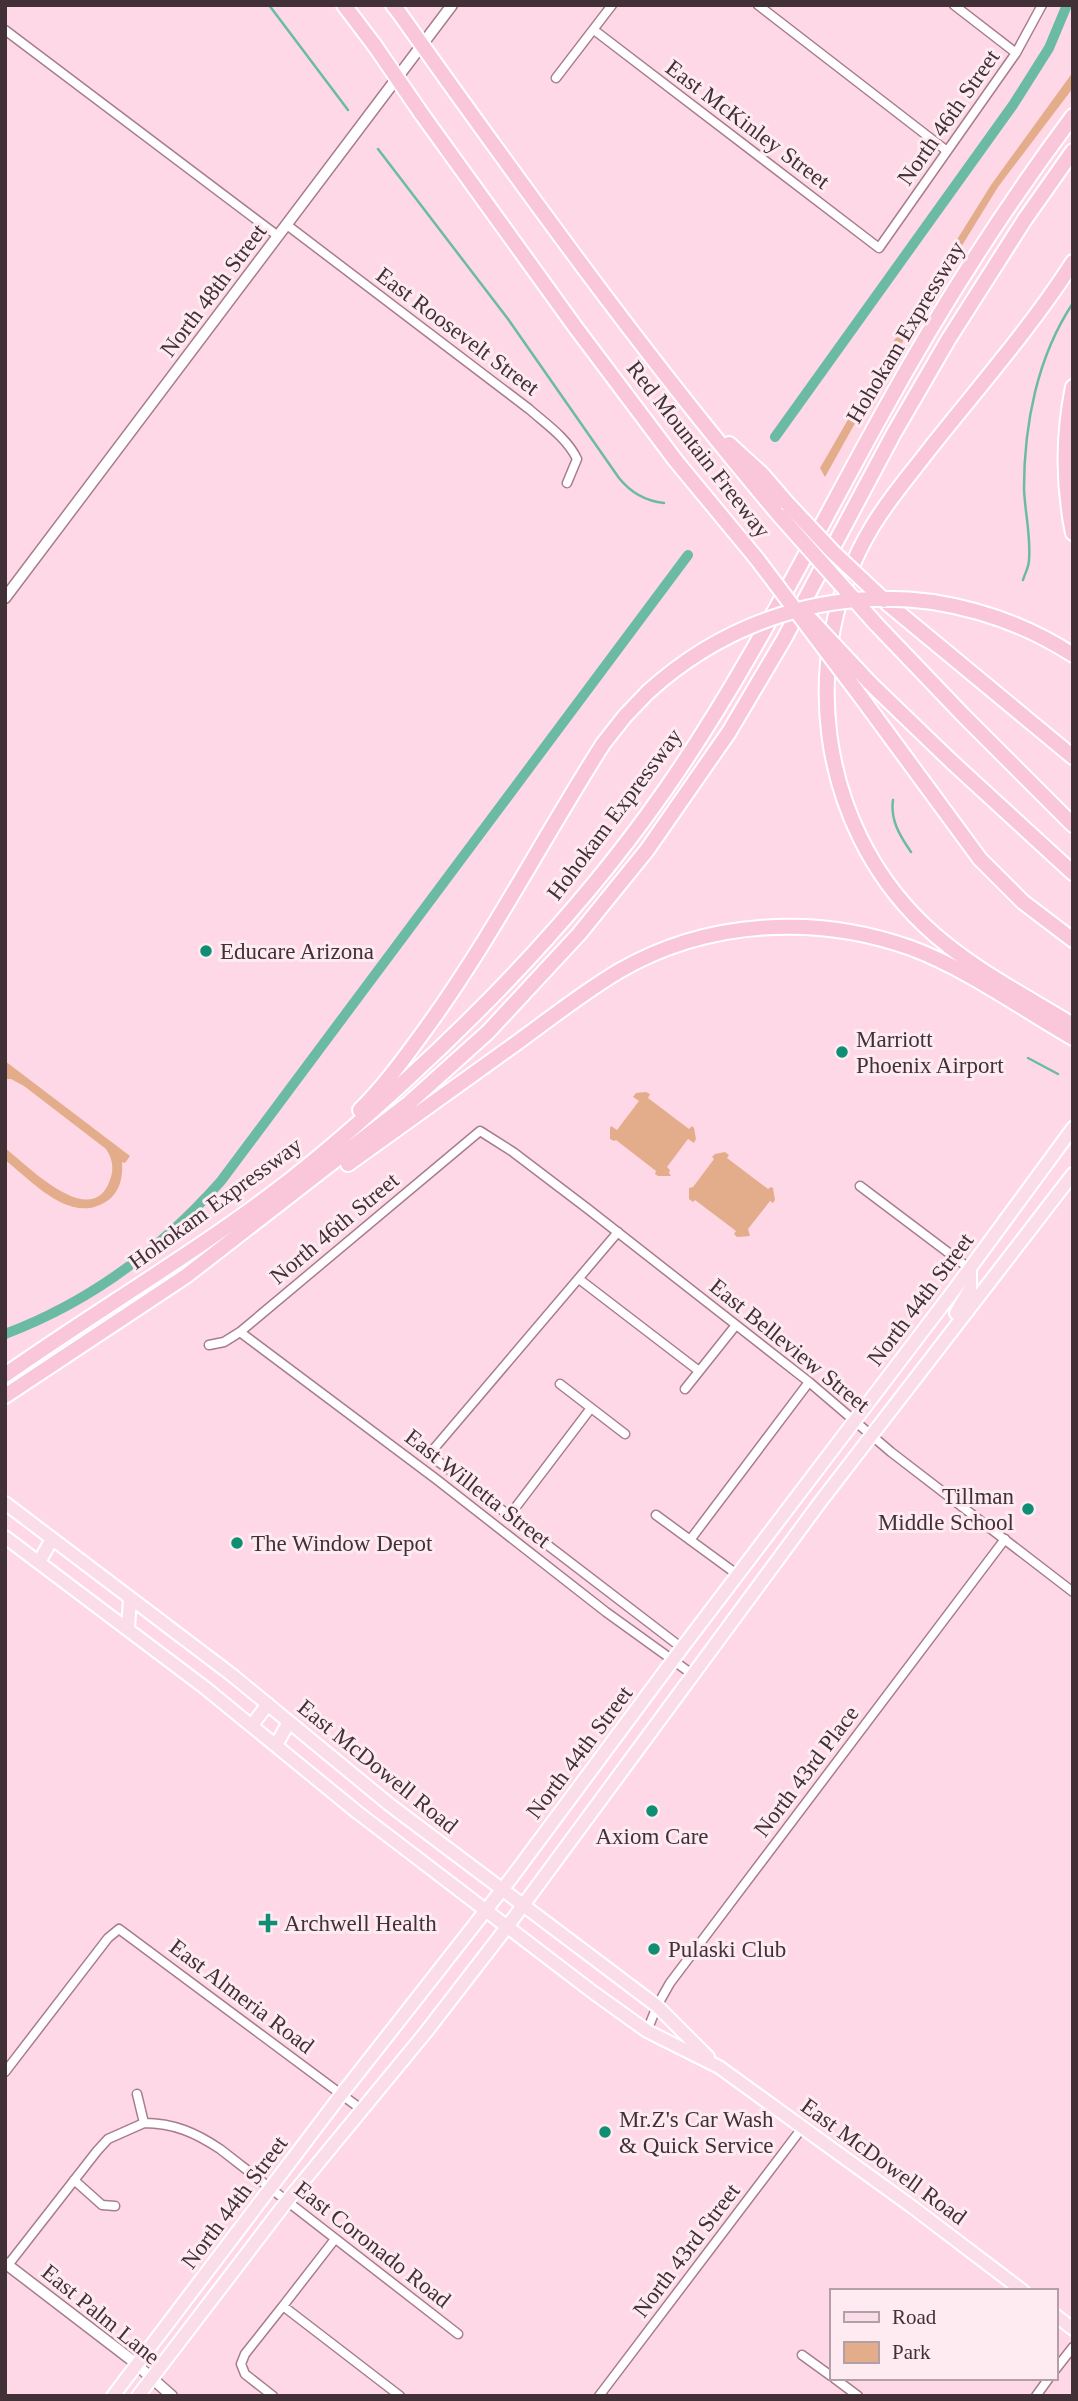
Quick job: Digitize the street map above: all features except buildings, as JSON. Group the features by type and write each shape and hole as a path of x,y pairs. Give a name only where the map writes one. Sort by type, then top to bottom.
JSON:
{"highway":[{"name":"Red Mountain Freeway","path":"344,5 576,328 669,451 757,559 870,683 950,761 1073,873"},
{"name":"Red Mountain Freeway","path":"396,8 602,295 691,408 762,474 783,509 876,624 1073,825"},
{"name":"Hohokam Expressway","path":"5,1375 228,1223 316,1159 456,1033 525,964 594,883 639,827 737,679 883,411 944,307 1014,198 1073,116"},
{"name":"Hohokam Expressway","path":"5,1396 186,1276 335,1162 445,1072 541,976 624,879 696,782 748,701 941,351 1025,219 1073,152"},
{"path":"1071,1030 947,945 912,913 890,886 862,842 841,790 828,737 826,690 829,646 837,609 852,565 872,527 1073,262"},
{"path":"1073,387 1066,426 1065,459 1073,533"},
{"path":"783,509 887,603 1073,757"},
{"path":"757,559 980,859 1009,890 1073,941"},
{"path":"228,1223 349,1120 373,1096 406,1055 477,954 603,744 648,692 680,666 718,641 781,614 851,600 895,598 966,608 1001,619 1035,633 1073,655"},
{"path":"186,1276 245,1241 607,978 646,957 694,939 739,930 786,926 870,936 940,961 1071,1030"},
{"path":"5,1366 51,1343"}],"main road":[{"name":"North 44th Street","path":"113,2396 341,2095 502,1890 970,1269 1073,1128"},
{"name":"North 44th Street","path":"138,2396 287,2201 507,1927 870,1435 1073,1174"},
{"path":"925,1365 970,1289 970,1269 1002,1264"},
{"name":"East McDowell Road","path":"5,1503 268,1704 374,1793 657,2006 719,2067"},
{"path":"5,1513 36,1527"},
{"name":"East McDowell Road","path":"5,1536 252,1725 358,1812 507,1927 648,2031 719,2067 1020,2289"},
{"path":"39,1562 52,1539"},
{"path":"128,1629 130,1598"},
{"path":"252,1725 268,1704"},
{"path":"276,1745 289,1722"},
{"path":"1057,2317 1073,2329"}],"street":[{"name":"North 48th Street","path":"5,598 452,5"},
{"path":"556,78 612,5"},
{"path":"758,5 947,151"},
{"path":"954,5 1016,53"},
{"name":"North 46th Street","path":"879,248 1016,53 1042,5"},
{"path":"5,30 278,236"},
{"name":"East McKinley Street","path":"594,30 879,248"},
{"name":"East Roosevelt Street","path":"287,225 529,409 563,438 578,458 567,483"},
{"name":"North 46th Street","path":"209,1345 224,1342 240,1332 480,1131"},
{"name":"East Belleview Street","path":"480,1131 513,1152 618,1232 809,1382 870,1435 1073,1592"},
{"path":"860,1186 970,1269"},
{"path":"618,1232 432,1451 435,1459 682,1648"},
{"path":"579,1279 699,1371"},
{"path":"685,1389 736,1325"},
{"name":"East Willetta Street","path":"240,1332 436,1479 606,1612 692,1674"},
{"path":"690,1540 809,1382"},
{"path":"560,1384 625,1434"},
{"path":"509,1516 591,1408"},
{"path":"656,1515 738,1575"},
{"name":"North 43rd Place","path":"648,2031 657,2006 670,1983 1005,1539"},
{"name":"East Almeria Road","path":"5,2072 108,1938 119,1929 361,2109"},
{"path":"7,2264 108,2139 144,2123 137,2094"},
{"name":"East Coronado Road","path":"144,2123 172,2126 197,2134 271,2188 458,2334"},
{"name":"North 43rd Street","path":"599,2396 803,2127"},
{"path":"74,2180 102,2205 115,2206"},
{"path":"273,2396 246,2374 241,2364 245,2354 335,2239"},
{"name":"East Palm Lane","path":"7,2264 172,2396"},
{"path":"283,2306 400,2396"},
{"path":"1057,2367 1073,2347"},
{"path":"802,2355 830,2375"},
{"path":"837,2380 858,2396"},
{"path":"1036,2396 1048,2380"}],"green space":[{"path":"1073,72 1073,88 998,187 878,382 825,477 820,468 887,352 991,185"},
{"path":"5,1061 130,1156 125,1163 122,1162 120,1184 107,1201 93,1207 66,1205 40,1189 5,1160 5,1148 59,1190 75,1197 89,1199 101,1194 112,1172 106,1149 24,1086 5,1079"},
{"path":"636,1093 650,1094 648,1098 689,1129 692,1126 694,1128 694,1143 688,1139 667,1167 671,1176 658,1176 656,1171 616,1140 610,1139 611,1126 617,1130 639,1101 633,1097"},
{"path":"725,1152 729,1155 727,1158 768,1189 773,1188 775,1200 773,1203 770,1201 748,1229 750,1236 737,1237 734,1234 736,1231 695,1200 693,1202 689,1199 689,1188 693,1187 714,1159 712,1157"}],"waterway":[{"path":"269,5 348,110"},
{"path":"775,437 1013,105 1049,48 1067,5"},
{"path":"378,149 508,319 619,478 639,495 664,503"},
{"path":"1023,580 1029,551 1024,489 1030,416 1050,346 1073,303"},
{"path":"5,1334 66,1306 122,1271 174,1229 221,1181 688,555"},
{"path":"893,800 894,821 911,852"},
{"path":"1028,1058 1058,1074"}],"place":[{"name":"Educare Arizona","path":"206,951"},
{"name":"Marriott Phoenix Airport","path":"842,1052"},
{"name":"Tillman Middle School","path":"1028,1509"},
{"name":"The Window Depot","path":"237,1543"},
{"name":"Axiom Care","path":"652,1811"},
{"name":"Archwell Health","path":"268,1923"},
{"name":"Pulaski Club","path":"654,1949"},
{"name":"Mr.Z's Car Wash & Quick Service","path":"605,2132"}]}
